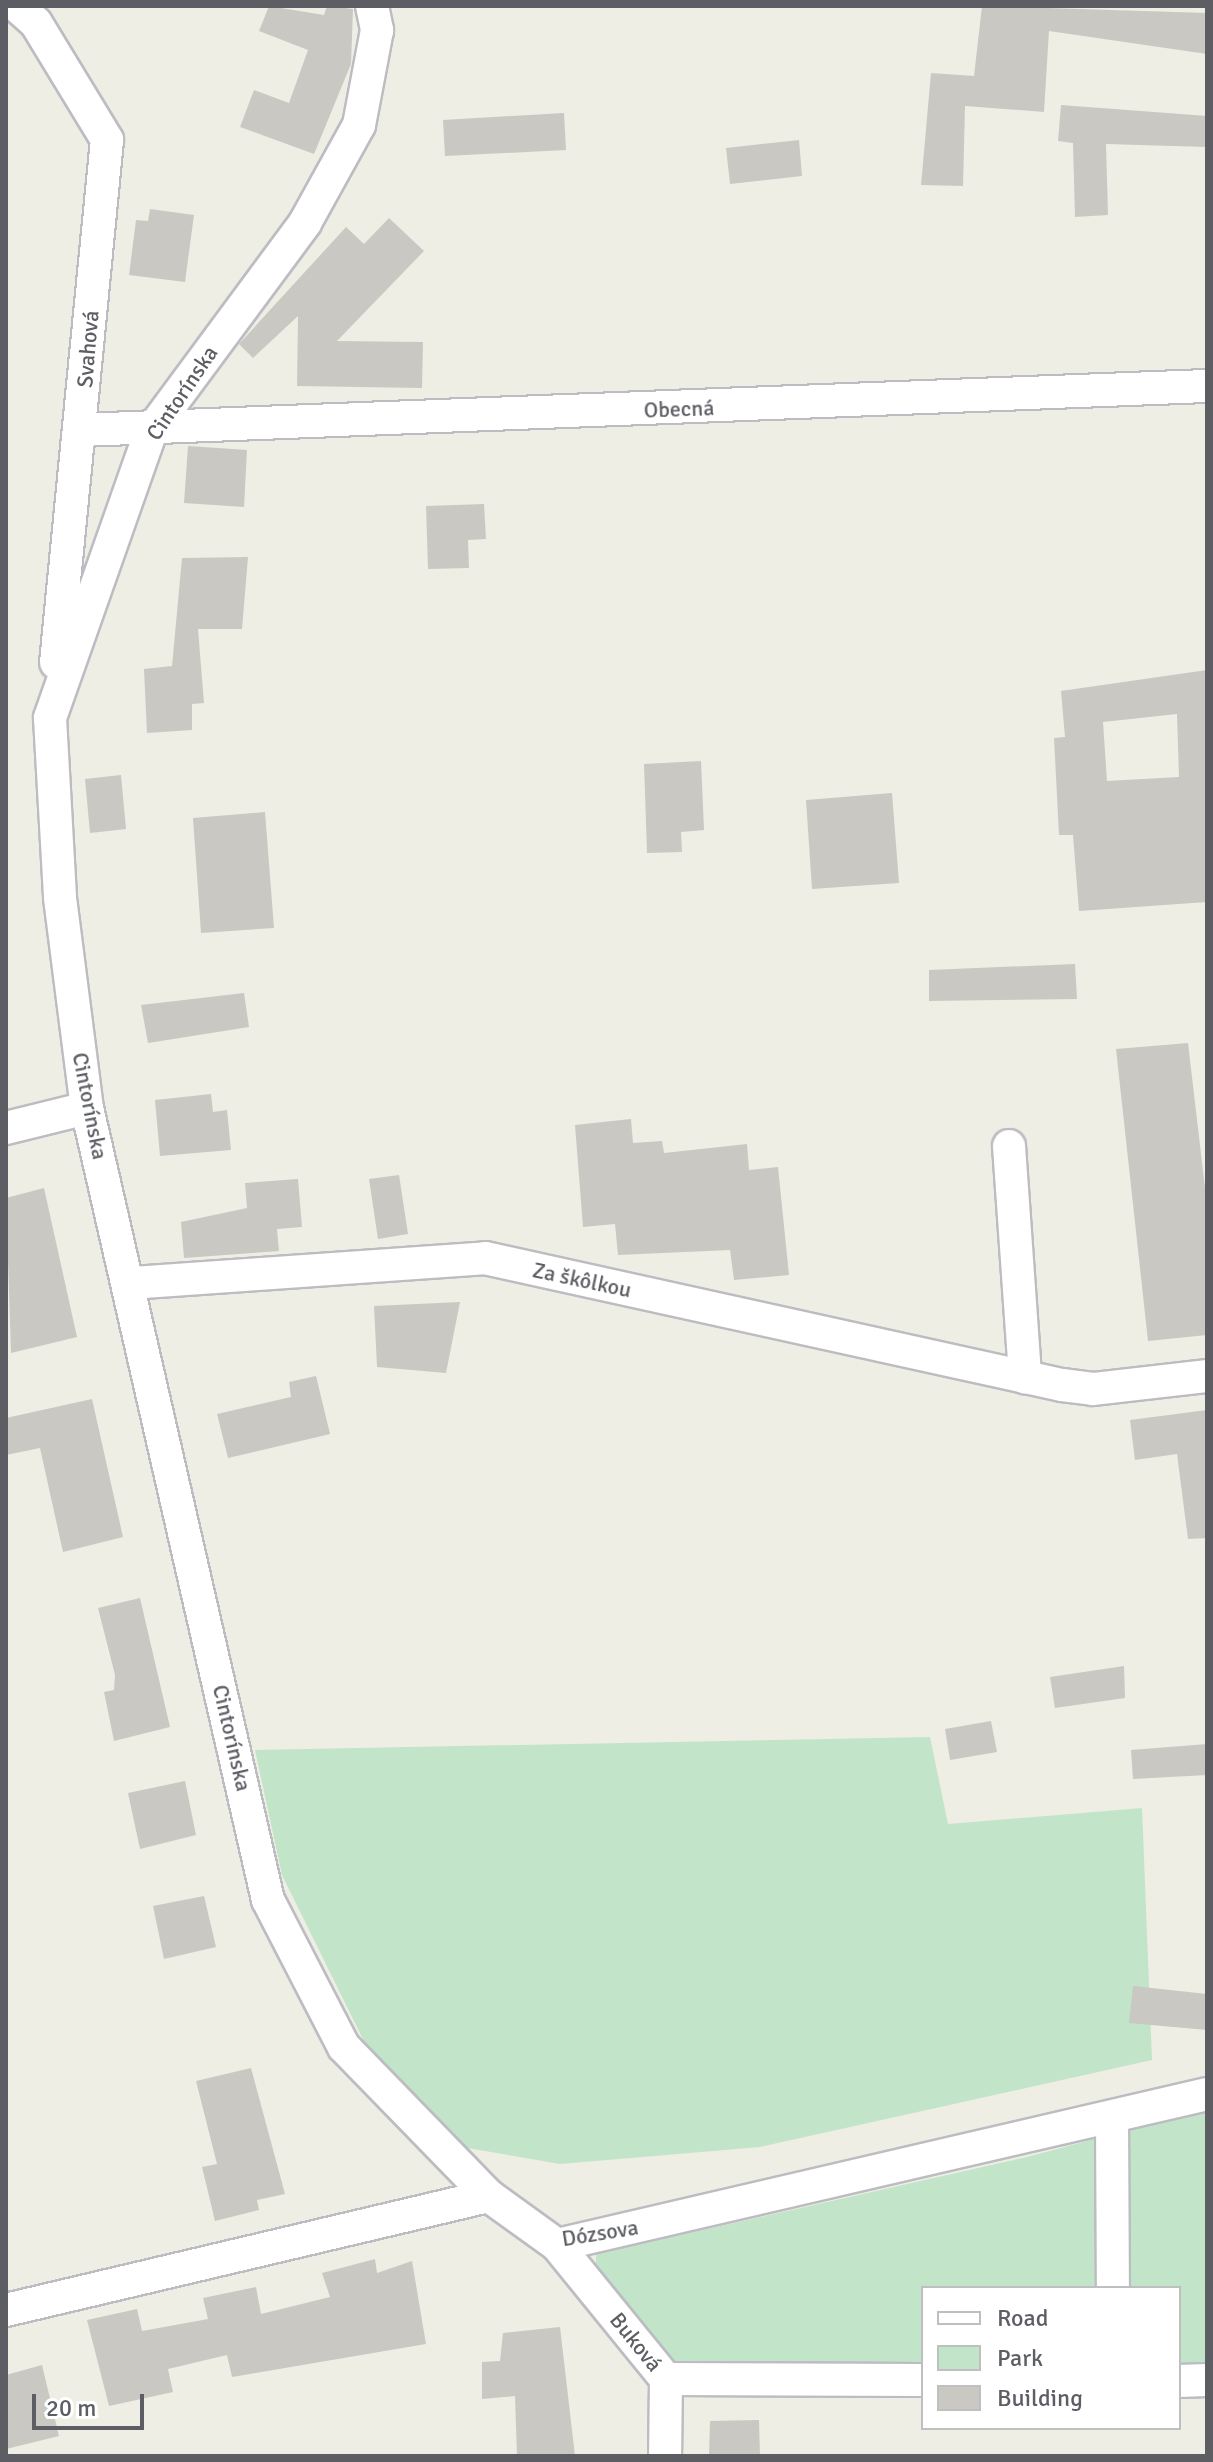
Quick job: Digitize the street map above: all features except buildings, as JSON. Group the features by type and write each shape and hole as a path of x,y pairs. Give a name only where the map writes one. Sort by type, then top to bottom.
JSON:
{"street":[{"name":"Svahová","path":"17,6 36,23 107,140 81,430 50,718"},
{"name":"Cintorínska","path":"372,6 377,30 359,125 305,223 151,431 50,718 60,898 87,1108 131,1283 268,1900 344,2047 489,2196"},
{"name":"Obecná","path":"81,430 151,431 1207,386"},
{"path":"6,1128 87,1108"},
{"path":"1009,1146 1025,1377"},
{"name":"Za škôlkou","path":"131,1283 485,1258 1025,1377 1093,1389 1207,1376"},
{"name":"Dózsova","path":"489,2196 557,2245 1207,2094"},
{"path":"1112,2117 1113,2286"},
{"path":"6,2310 489,2196"},
{"name":"Buková","path":"557,2245 666,2379 665,2456"},
{"path":"666,2379 921,2380"},
{"path":"1181,2381 1207,2380"}],"green space":[{"path":"930,1737 948,1824 1142,1808 1152,2060 760,2147 560,2164 450,2145 388,2090 282,1875 255,1750"},
{"path":"1207,2109 1207,2378 1181,2378 1181,2286 921,2286 921,2380 693,2382 596,2278 596,2254 1027,2157"}]}
